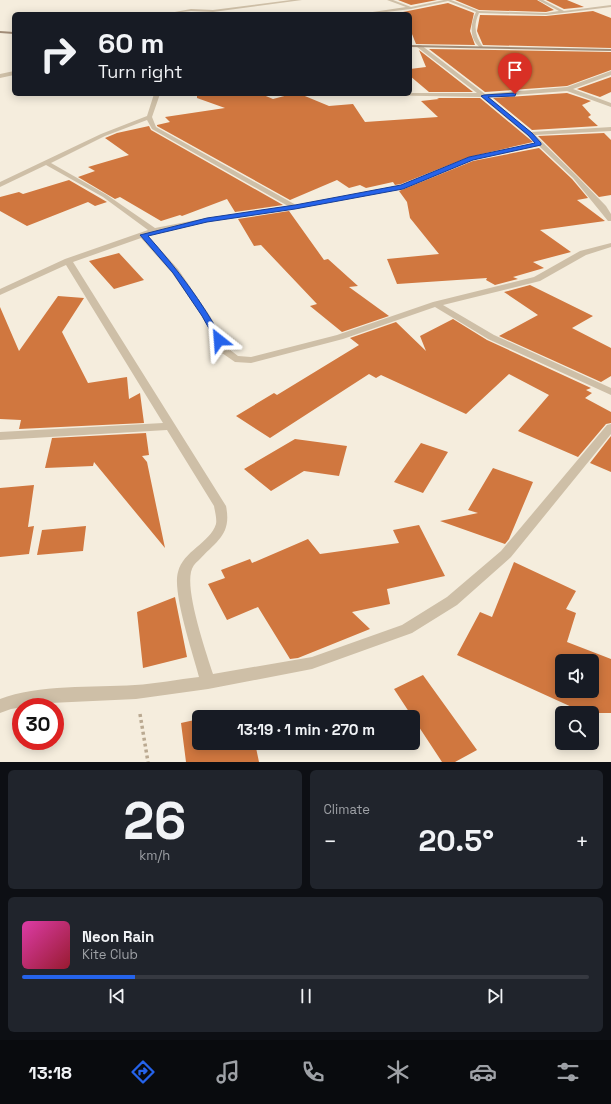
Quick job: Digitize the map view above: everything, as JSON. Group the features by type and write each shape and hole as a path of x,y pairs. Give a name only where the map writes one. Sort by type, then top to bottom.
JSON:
{"street":[{"path":"179,12 192,10 213,11 300,0"},
{"path":"388,0 411,8"},
{"path":"377,12 411,8 448,0 478,12 532,14 611,6"},
{"path":"540,0 562,11"},
{"path":"478,12 472,28 474,37 481,47"},
{"path":"0,32 12,33"},
{"path":"412,46 611,50"},
{"path":"418,46 530,134 575,177 603,208 611,220"},
{"path":"0,76 12,73"},
{"path":"412,94 483,96 568,89 611,73"},
{"path":"568,89 611,105"},
{"path":"156,96 149,117 154,128 160,133 211,159 295,207"},
{"path":"0,185 103,135 149,117"},
{"path":"530,134 611,129"},
{"path":"0,292 68,261 143,235 207,220 295,207 403,187 471,159 539,144"},
{"path":"47,163 105,196 154,232"},
{"path":"143,235 175,271 206,316 225,352 235,359 251,360 340,337 436,304 537,279 582,253 611,246"},
{"path":"68,261 220,506 222,523 217,533 192,560 184,572 184,591 208,682"},
{"path":"436,304 491,337 611,392"},
{"path":"0,436 169,426"},
{"path":"0,706 10,702 50,696 136,692 208,682 312,663 407,629 452,602 506,554 611,427"}],"path":[{"path":"136,692 148,762"}],"building":[{"path":"398,0 437,0 411,5"},
{"path":"455,0 537,0 554,10 546,12 479,10"},
{"path":"546,0 567,0 584,7 564,9"},
{"path":"448,3 474,13 470,31 475,45 416,44 412,34 412,12 403,12"},
{"path":"593,11 611,18 611,48 483,45 477,31 480,15 546,16"},
{"path":"429,49 611,52 611,70 567,86 485,92"},
{"path":"419,50 473,92 429,92 412,78 412,69 426,67"},
{"path":"611,77 611,92 600,97 577,89"},
{"path":"567,93 591,101 582,105 591,115 588,117 598,126 532,130 493,98"},
{"path":"197,96 266,96 273,99 284,96 305,96 329,106 353,104 365,122 438,117 421,101 439,99 437,98 480,98 533,142 469,157 401,184 395,185 393,182 366,188 360,185 349,188 337,180 290,200 157,126 170,122 165,117 225,108 197,98"},
{"path":"149,126 151,130 283,205 235,212 227,199 182,216 180,215 161,221 120,197 115,199 78,177 95,171 88,167 129,155 105,138 117,133"},
{"path":"604,133 611,140 611,195 599,197 538,136"},
{"path":"539,148 572,179 588,198 577,200 605,221 540,230 571,252 533,262 544,268 513,277 518,279 495,285 486,280 487,278 397,284 387,259 439,254 410,218 407,202 399,191 473,161"},
{"path":"69,180 107,202 95,206 88,202 27,226 0,211 0,197 19,192 23,194"},
{"path":"289,211 324,260 328,259 358,286 349,287 389,316 342,332 310,306 317,304 261,245 254,246 238,219"},
{"path":"119,253 144,280 114,289 89,261"},
{"path":"530,285 593,316 572,328 611,348 611,376 601,382 499,336 538,315 504,292"},
{"path":"58,296 84,298 62,332 88,383 127,377 129,399 140,393 144,423 19,429 21,420 0,419 0,307 19,351"},
{"path":"453,319 487,340 591,388 586,390 592,393 585,398 611,412 611,423 606,424 578,457 518,431 549,395 509,374 466,414 381,375 376,378 369,374 270,438 236,416 274,393 277,395 359,345 350,338 396,322 426,351 420,336"},
{"path":"146,433 149,455 142,456 147,462 165,548 94,462 93,466 45,468 52,438"},
{"path":"611,436 611,472 590,463"},
{"path":"295,439 347,446 339,476 304,471 271,491 244,469"},
{"path":"421,443 448,452 423,493 394,482"},
{"path":"493,468 533,482 509,539 505,544 440,521 478,513 468,510"},
{"path":"34,485 28,527 34,526 29,554 0,557 0,488"},
{"path":"419,525 445,576 387,589 390,604 352,612 370,629 298,658 290,659 258,607 227,620 208,584 225,578 221,570 250,559 252,563 308,539 320,554 399,543 393,530"},
{"path":"86,526 83,551 37,555 42,530"},
{"path":"514,562 576,591 566,609 576,613 567,642 598,654 555,654 555,698 599,698 599,654 611,659 611,713 599,713 599,706 570,706 457,655 480,612 492,617"},
{"path":"175,597 187,657 143,668 137,612"},
{"path":"423,675 477,750 455,762 442,762 420,729 420,710 408,710 394,689"},
{"path":"192,721 192,750 256,750 259,762 186,762 181,723"}],"route":[{"path":"219,340 206,316 175,271 143,235 207,220 295,207 403,187 471,159 496,152 539,144 530,134 484,96 515,94"}]}
